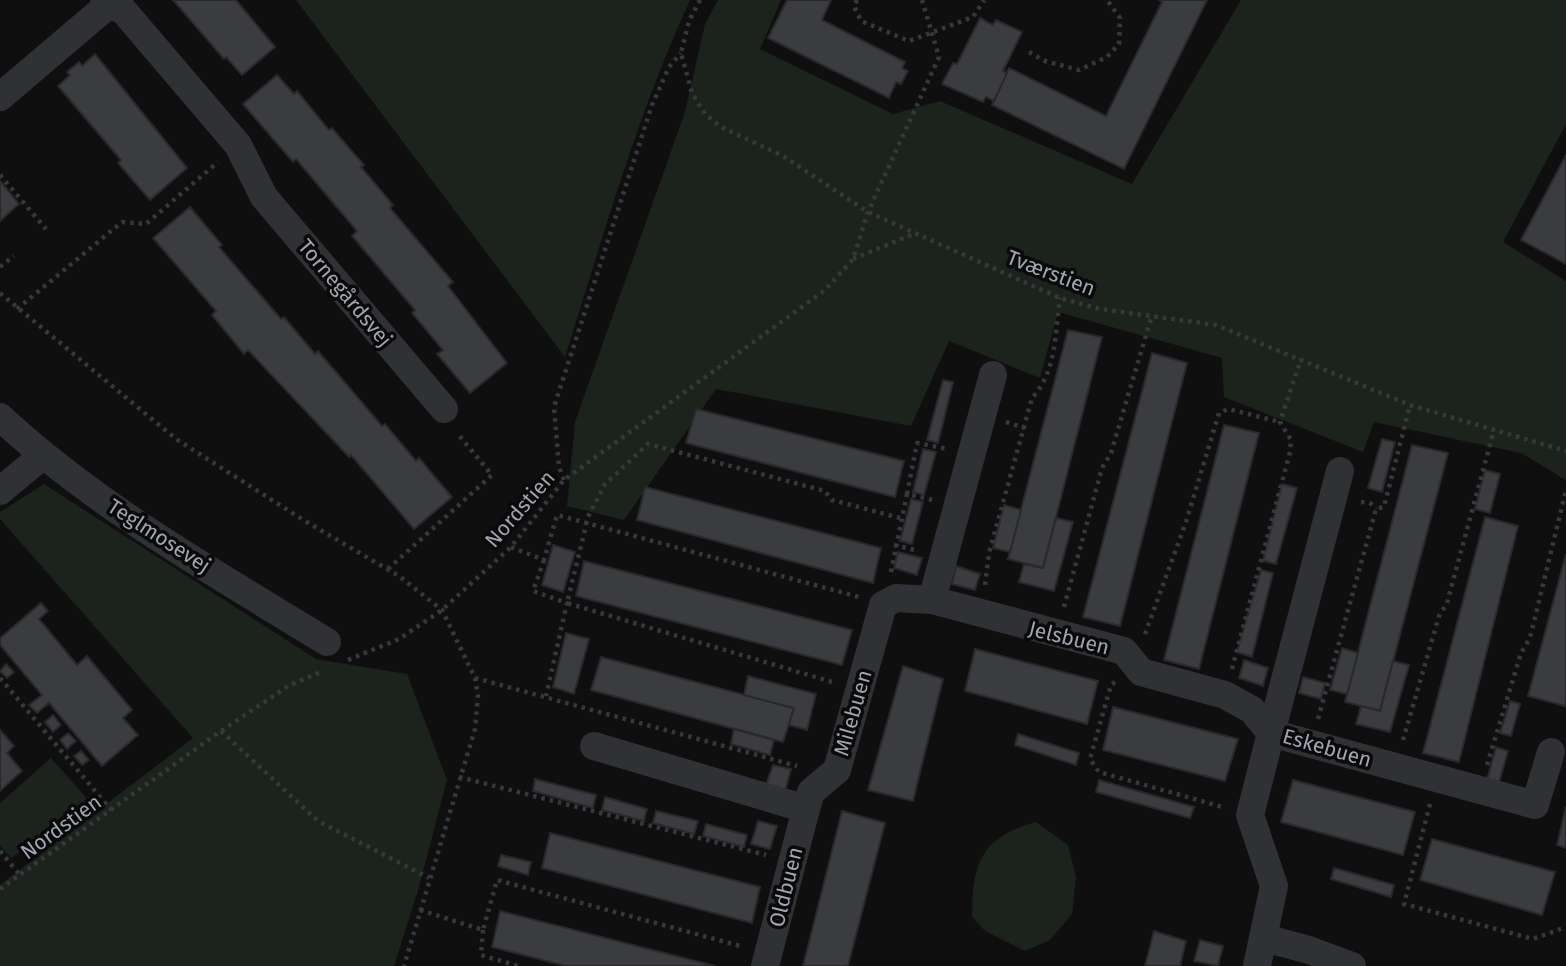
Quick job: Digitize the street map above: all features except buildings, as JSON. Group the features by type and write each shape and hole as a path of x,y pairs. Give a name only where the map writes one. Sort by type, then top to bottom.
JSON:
{"street":[{"name":"Tornegårdsvej","path":"0,97 106,3 123,10 238,145 264,197 444,409"},
{"path":"883,605 896,597 932,600 993,375"},
{"name":"Teglmosevej","path":"0,417 42,456 160,539 327,642"},
{"path":"0,491 42,456"},
{"path":"1271,733 1340,471"},
{"name":"Jelsbuen","path":"932,600 1124,652 1141,672 1225,695 1252,710 1271,733"},
{"name":"Milebuen","path":"806,809 811,792 837,770 883,605"},
{"name":"Eskebuen","path":"1250,815 1271,733 1535,805 1551,752"},
{"path":"594,746 806,809"},
{"name":"Oldbuen","path":"758,957 806,809"},
{"path":"1250,815 1273,887 1257,966"},
{"path":"1264,938 1352,966"}],"path":[{"path":"564,481 559,467 554,407 652,105 669,66 681,53 690,21 700,0"},
{"path":"857,0 854,6 861,21 909,41 973,17 984,0"},
{"name":"Nordstien","path":"0,889 290,685 399,639 442,610 511,547 564,481 825,290 853,259 868,212 935,71 939,57 922,0"},
{"path":"1029,52 1045,61 1079,71 1107,57 1119,44 1120,18 1107,0"},
{"name":"Tværstien","path":"681,53 692,93 705,114 721,127 783,156 868,212 1060,298 1100,309 1152,314 1216,325 1410,405 1566,451"},
{"path":"17,309 122,222 146,224 238,145"},
{"path":"0,175 46,229"},
{"path":"853,259 916,233"},
{"path":"0,267 14,256"},
{"path":"0,292 17,309 176,439 305,521 388,569 442,610 475,678 478,695 475,729 404,966"},
{"path":"981,615 989,553 1032,398 1043,386 1057,339 1055,330 1060,298"},
{"path":"1056,635 1102,468 1111,453 1152,314"},
{"path":"1280,422 1301,359"},
{"path":"1311,746 1376,509 1384,507 1410,405"},
{"path":"388,569 492,475 443,416 444,409"},
{"path":"1133,633 1144,636 1186,522 1219,413 1228,409 1280,422 1291,440 1290,452 1229,679"},
{"path":"1395,767 1439,616 1447,603 1494,430"},
{"path":"891,572 917,443 972,454"},
{"path":"546,696 586,523 605,484 648,444 825,491 832,500 900,519"},
{"path":"1480,790 1521,653 1530,638 1566,490"},
{"path":"907,494 957,505"},
{"path":"859,690 533,591 557,515 883,605"},
{"path":"511,547 544,560"},
{"path":"1136,667 1111,685 1090,759 1099,772 1250,815"},
{"path":"0,678 111,810"},
{"path":"221,731 318,821 429,878"},
{"path":"1426,776 1425,795 1431,803 1404,904 1533,939 1566,927"},
{"path":"459,777 773,857"},
{"path":"0,851 20,875"},
{"path":"518,966 481,955 483,930 497,880 758,957"},
{"path":"420,910 483,930"}],"shaded area":[{"path":"296,0 690,0 637,132 565,357"},
{"path":"718,0 781,0 760,49 893,114 940,101 1132,184 1241,0 1566,0 1566,124 1503,242 1566,281 1566,480 1521,453 1374,422 1363,452 1224,397 1222,358 1058,312 1040,378 949,341 911,426 716,389 624,520 567,506 575,422 685,112 705,24"},
{"path":"44,484 316,659 407,674 447,780 419,887 394,966 0,966 0,885 193,738 0,519 0,512"},
{"path":"51,758 90,802 11,858 0,846 0,803"},
{"path":"1036,822 1068,845 1076,877 1072,914 1050,940 1025,951 985,931 972,917 972,898 978,867 992,844 1017,828"}]}
